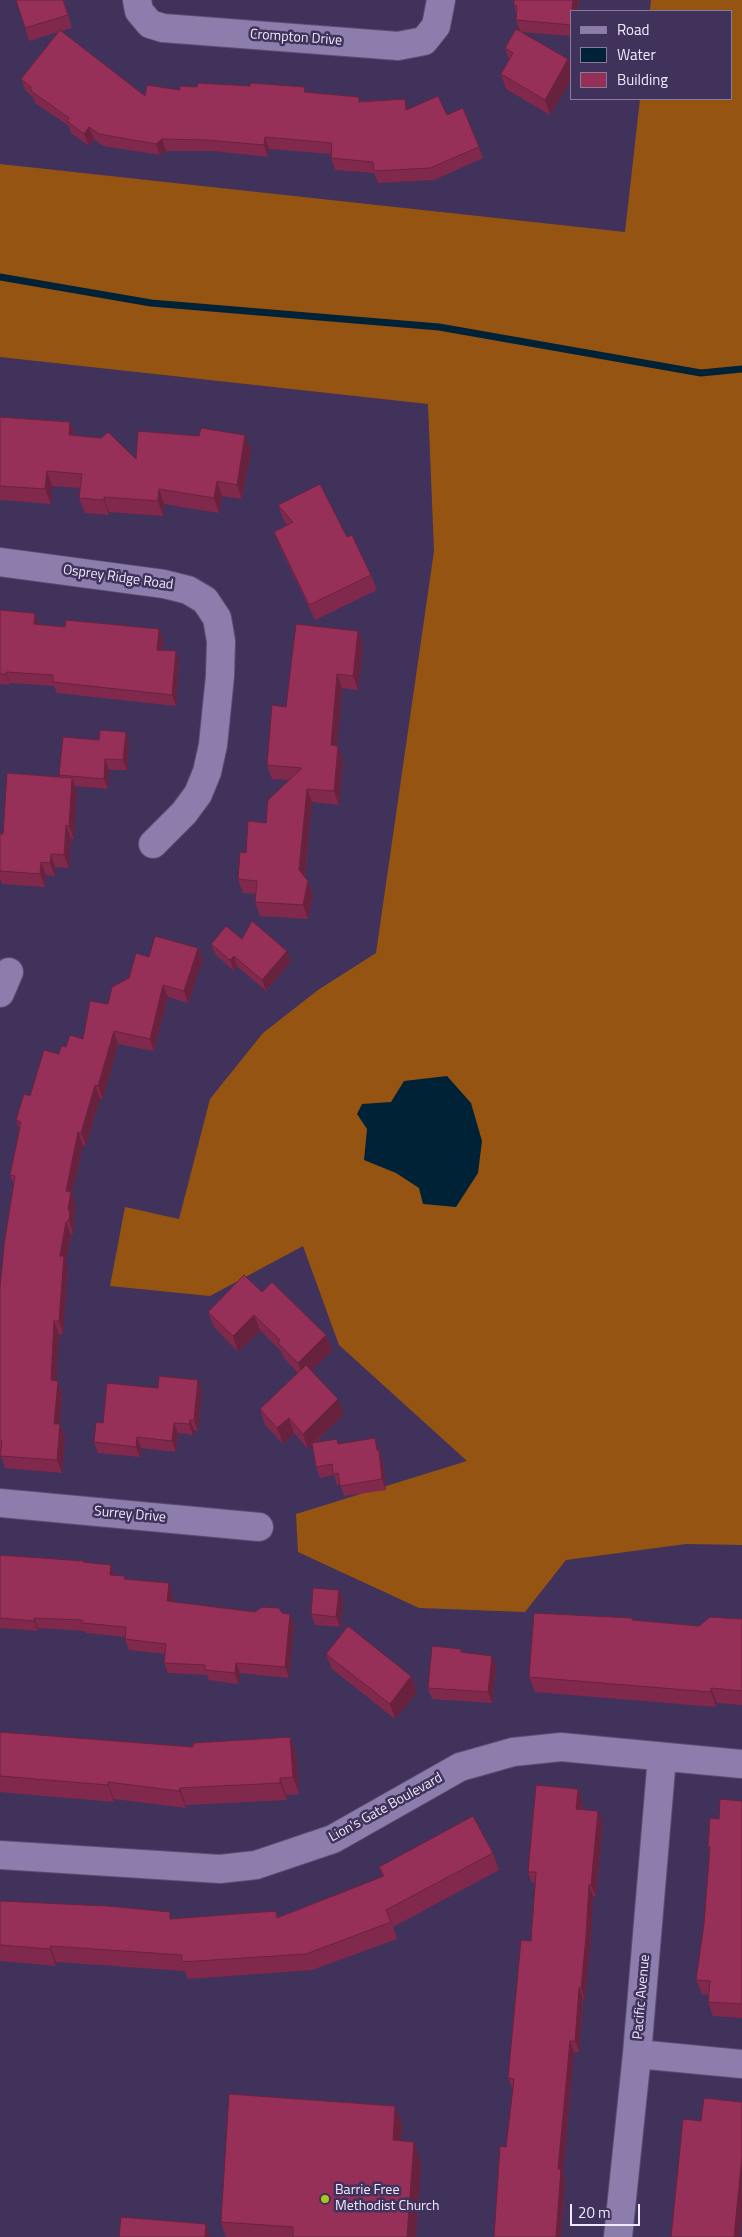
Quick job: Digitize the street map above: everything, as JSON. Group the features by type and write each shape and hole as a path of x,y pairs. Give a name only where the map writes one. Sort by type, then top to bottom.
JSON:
{"street":[{"name":"Crompton Drive","path":"137,0 139,11 150,24 163,28 398,46 424,41 436,26 440,0"},
{"name":"Osprey Ridge Road","path":"0,562 164,584 188,590 205,600 217,618 221,641 220,676 213,745 207,772 198,794 184,813 153,844"},
{"name":"Surrey Drive","path":"0,1503 259,1527"},
{"name":"Lion's Gate Boulevard","path":"0,1855 220,1869 256,1865 333,1839 460,1767 513,1752 562,1747 742,1764"},
{"name":"Pacific Avenue","path":"618,2237 637,2054 662,1757"},
{"path":"637,2054 742,2064"}],"shaded area":[{"path":"651,0 742,0 742,1545 686,1544 566,1560 525,1612 419,1608 298,1552 296,1514 467,1461 339,1345 303,1246 210,1296 110,1286 125,1207 179,1219 210,1099 263,1033 318,990 376,953 434,551 428,404 0,357 0,164 625,232 640,100 732,100 732,10 650,10"}],"water":[{"path":"447,1076 471,1103 482,1141 478,1173 456,1207 423,1204 419,1188 396,1173 364,1160 367,1129 357,1114 362,1104 391,1102 404,1081"}],"building":[{"path":"16,0 63,0 68,15 25,28"},
{"path":"514,0 573,0 572,10 570,10 570,25 516,20 517,6 514,5"},
{"path":"516,29 568,59 545,100 501,74 513,53 505,48"},
{"path":"60,30 145,96 147,85 180,90 180,86 197,87 198,83 250,86 251,83 305,87 304,92 359,97 359,102 405,99 406,110 438,96 447,115 463,108 479,147 430,168 374,171 373,162 331,158 332,143 265,137 264,145 208,140 162,139 156,144 99,134 89,127 84,134 67,121 69,118 31,91 31,87 21,79"},
{"path":"0,417 70,422 69,435 101,438 108,432 136,459 138,431 199,436 201,428 245,435 237,485 217,481 214,498 159,489 158,501 104,497 104,500 79,498 82,474 47,471 45,489 0,486"},
{"path":"320,484 347,537 352,535 371,575 309,605 274,532 293,522 278,505"},
{"path":"0,610 33,613 35,614 34,624 65,627 66,620 159,629 157,650 176,651 172,695 53,682 53,675 6,672 6,674 0,674"},
{"path":"296,624 358,631 353,676 337,674 331,745 338,746 334,791 307,789 299,870 308,881 303,905 255,902 257,881 238,879 240,852 246,853 248,821 266,823 268,800 302,768 267,765 272,705 286,707"},
{"path":"100,730 126,732 123,760 105,759 104,779 59,775 63,737 99,740"},
{"path":"7,773 72,778 69,826 66,825 64,855 51,854 50,863 41,862 40,874 0,871 0,834 3,834"},
{"path":"252,921 287,951 262,980 234,956 230,960 211,944 226,926 242,939"},
{"path":"155,936 198,948 184,991 163,985 150,1039 114,1031 98,1086 95,1085 81,1133 78,1132 66,1191 71,1192 68,1209 70,1213 69,1220 66,1222 60,1256 64,1256 59,1321 54,1321 51,1380 58,1381 54,1424 60,1424 57,1460 0,1456 2,1441 0,1441 0,1288 4,1245 15,1176 10,1175 21,1122 16,1120 24,1094 30,1096 44,1050 59,1054 61,1046 66,1047 70,1035 83,1039 90,1001 108,1004 112,987 129,978 136,953 149,957"},
{"path":"244,1275 262,1292 272,1282 326,1335 298,1363 278,1343 280,1340 254,1315 233,1336 208,1312"},
{"path":"306,1365 338,1399 303,1434 289,1418 277,1428 260,1409"},
{"path":"159,1376 198,1380 194,1420 190,1420 189,1424 174,1423 172,1441 137,1437 136,1447 94,1442 96,1422 103,1423 107,1383 158,1388"},
{"path":"375,1438 377,1450 379,1451 382,1479 340,1486 338,1473 333,1474 332,1464 316,1467 312,1443 337,1439 338,1444"},
{"path":"0,1555 84,1561 111,1565 110,1575 125,1576 124,1579 169,1583 167,1601 255,1612 262,1607 279,1608 282,1613 290,1614 285,1667 236,1663 235,1673 205,1670 205,1665 164,1663 166,1644 125,1639 126,1627 82,1623 82,1620 34,1618 34,1621 0,1618"},
{"path":"313,1588 339,1590 336,1617 311,1614"},
{"path":"534,1613 632,1618 632,1620 699,1626 710,1617 742,1619 742,1691 711,1688 711,1692 529,1677"},
{"path":"348,1626 411,1676 390,1704 326,1654"},
{"path":"432,1646 461,1649 461,1652 492,1656 488,1692 428,1688"},
{"path":"0,1732 193,1747 193,1743 290,1737 293,1777 280,1778 280,1783 180,1788 179,1791 108,1782 108,1785 0,1776"},
{"path":"536,1785 578,1789 576,1809 598,1811 591,1885 589,1885 586,1937 581,1988 579,1988 575,2041 570,2041 558,2169 561,2169 556,2237 494,2237 500,2146 506,2147 514,2079 508,2078 521,1940 531,1941 536,1872 528,1872"},
{"path":"720,1799 742,1801 742,2004 708,2002 710,1981 696,1980 704,1924 710,1847 708,1847 710,1818 719,1819"},
{"path":"473,1816 493,1853 386,1910 391,1922 306,1954 182,1962 182,1955 50,1946 50,1949 0,1945 0,1901 108,1906 170,1912 170,1919 276,1911 277,1918 384,1876 379,1867"},
{"name":"Barrie Free Methodist Church","path":"229,2094 395,2106 393,2140 414,2142 407,2237 293,2237 293,2227 221,2222"},
{"path":"704,2098 742,2102 742,2156 734,2237 671,2237 683,2119 701,2121"},
{"path":"121,2217 206,2224 205,2237 119,2237"}],"waterway":[{"path":"0,277 151,303 439,327 701,373 742,369"}],"place":[{"name":"Barrie Free Methodist Church","path":"325,2199"}]}
